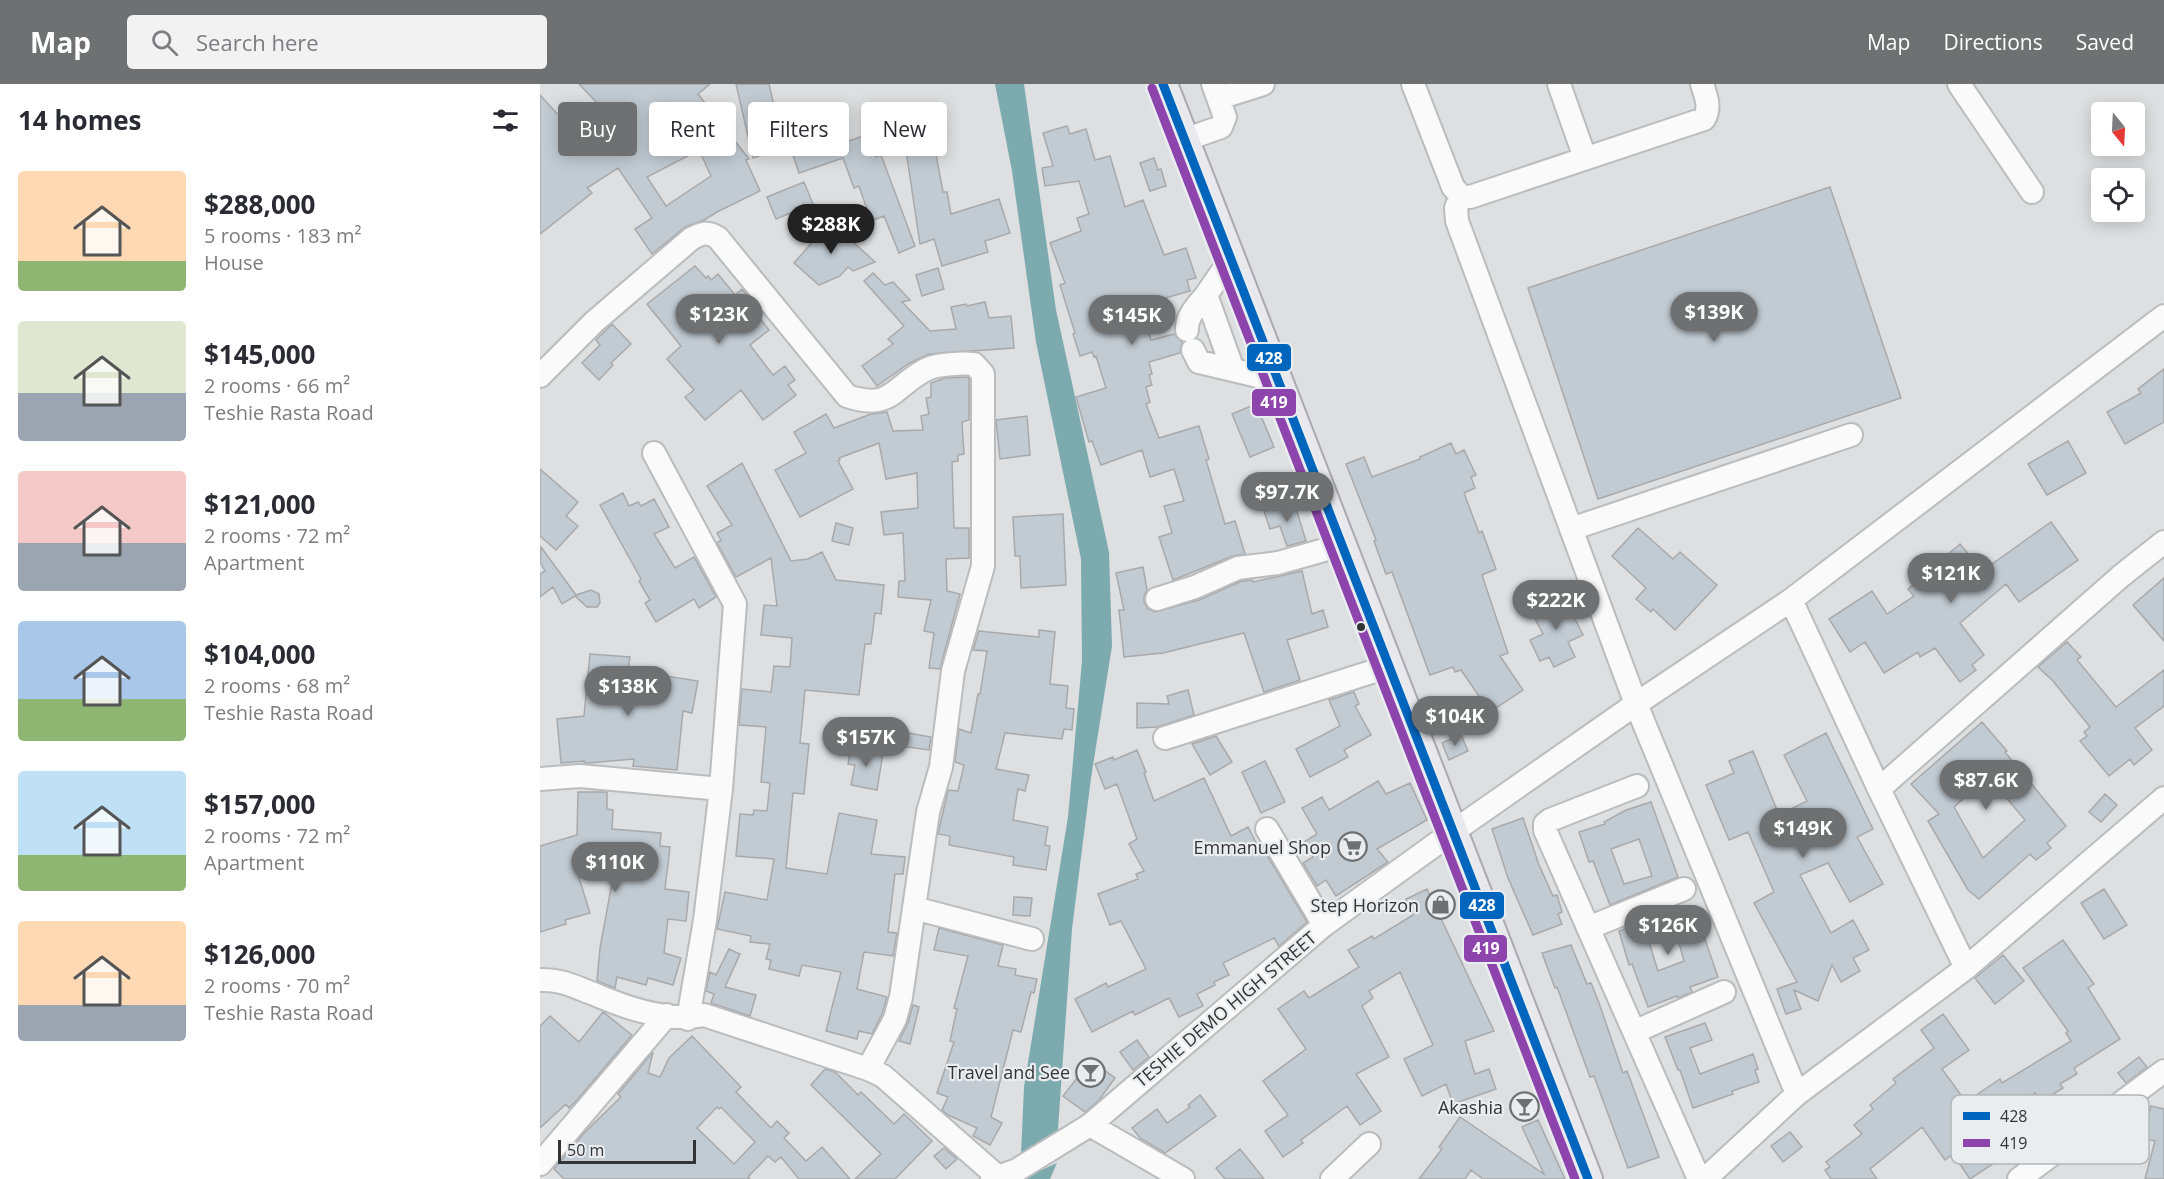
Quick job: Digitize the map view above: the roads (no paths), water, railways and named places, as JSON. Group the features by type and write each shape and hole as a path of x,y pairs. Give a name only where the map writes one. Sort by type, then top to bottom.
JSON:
{"main road":[{"path":"1163,84 1454,831 1581,1174"}],"street":[{"path":"1184,140 1221,127 1225,117 1216,91 1263,84"},
{"path":"1413,84 1453,187 1461,196 1470,197 1704,119 1708,112 1708,102 1702,84"},
{"path":"1559,84 1585,158"},
{"path":"1959,84 2032,192"},
{"path":"1461,196 1456,208 1457,221 1635,704 1797,1094"},
{"path":"540,376 594,322 691,240 701,234 710,233 718,238 847,396 864,402 881,401 929,367 974,364 983,374 983,566 953,671 941,766 928,812 901,997 895,1019 868,1069"},
{"path":"1230,260 1186,323 1190,340 1199,362 1278,381"},
{"path":"1206,295 1233,370"},
{"name":"TESHIE DEMO HIGH STREET","path":"1002,1175 1050,1150 1090,1125 1324,925 1635,704 1791,600 2164,316"},
{"path":"1571,528 1851,435"},
{"path":"540,1164 678,1017 705,920 722,789 735,604 654,453"},
{"path":"1879,789 2112,584 2164,542"},
{"path":"1157,599 1195,587 1238,568 1278,563 1342,545"},
{"path":"1791,600 1966,968"},
{"path":"1166,738 1390,666"},
{"path":"540,779 580,776 722,789"},
{"path":"1637,786 1545,824 1545,830 1699,1179"},
{"path":"1705,1179 1797,1094 1966,968 2164,798"},
{"path":"1267,829 1324,925"},
{"path":"1588,928 1684,889"},
{"path":"914,909 1032,939"},
{"path":"540,980 556,979 633,1010 678,1017 704,1015 868,1069 883,1076 1002,1175"},
{"path":"1634,1032 1724,992"},
{"path":"2132,1095 2164,1071"},
{"path":"1090,1125 1183,1179"},
{"path":"1332,1179 1369,1144"},
{"path":"2019,1179 2039,1164"}],"water":[{"path":"995,84 1024,84 1056,310 1109,552 1112,646 1091,778 1072,929 1057,1143 1021,1154 1024,1087 1068,817 1082,661 1081,559 1036,342 1012,171"},
{"path":"1057,1163 1050,1179 1021,1179"}],"place":[{"name":"Emmanuel Shop","path":"1352,847"},
{"name":"Step Horizon","path":"1440,905"},
{"name":"Travel and See","path":"1091,1072"},
{"name":"Akashia","path":"1524,1107"}]}
